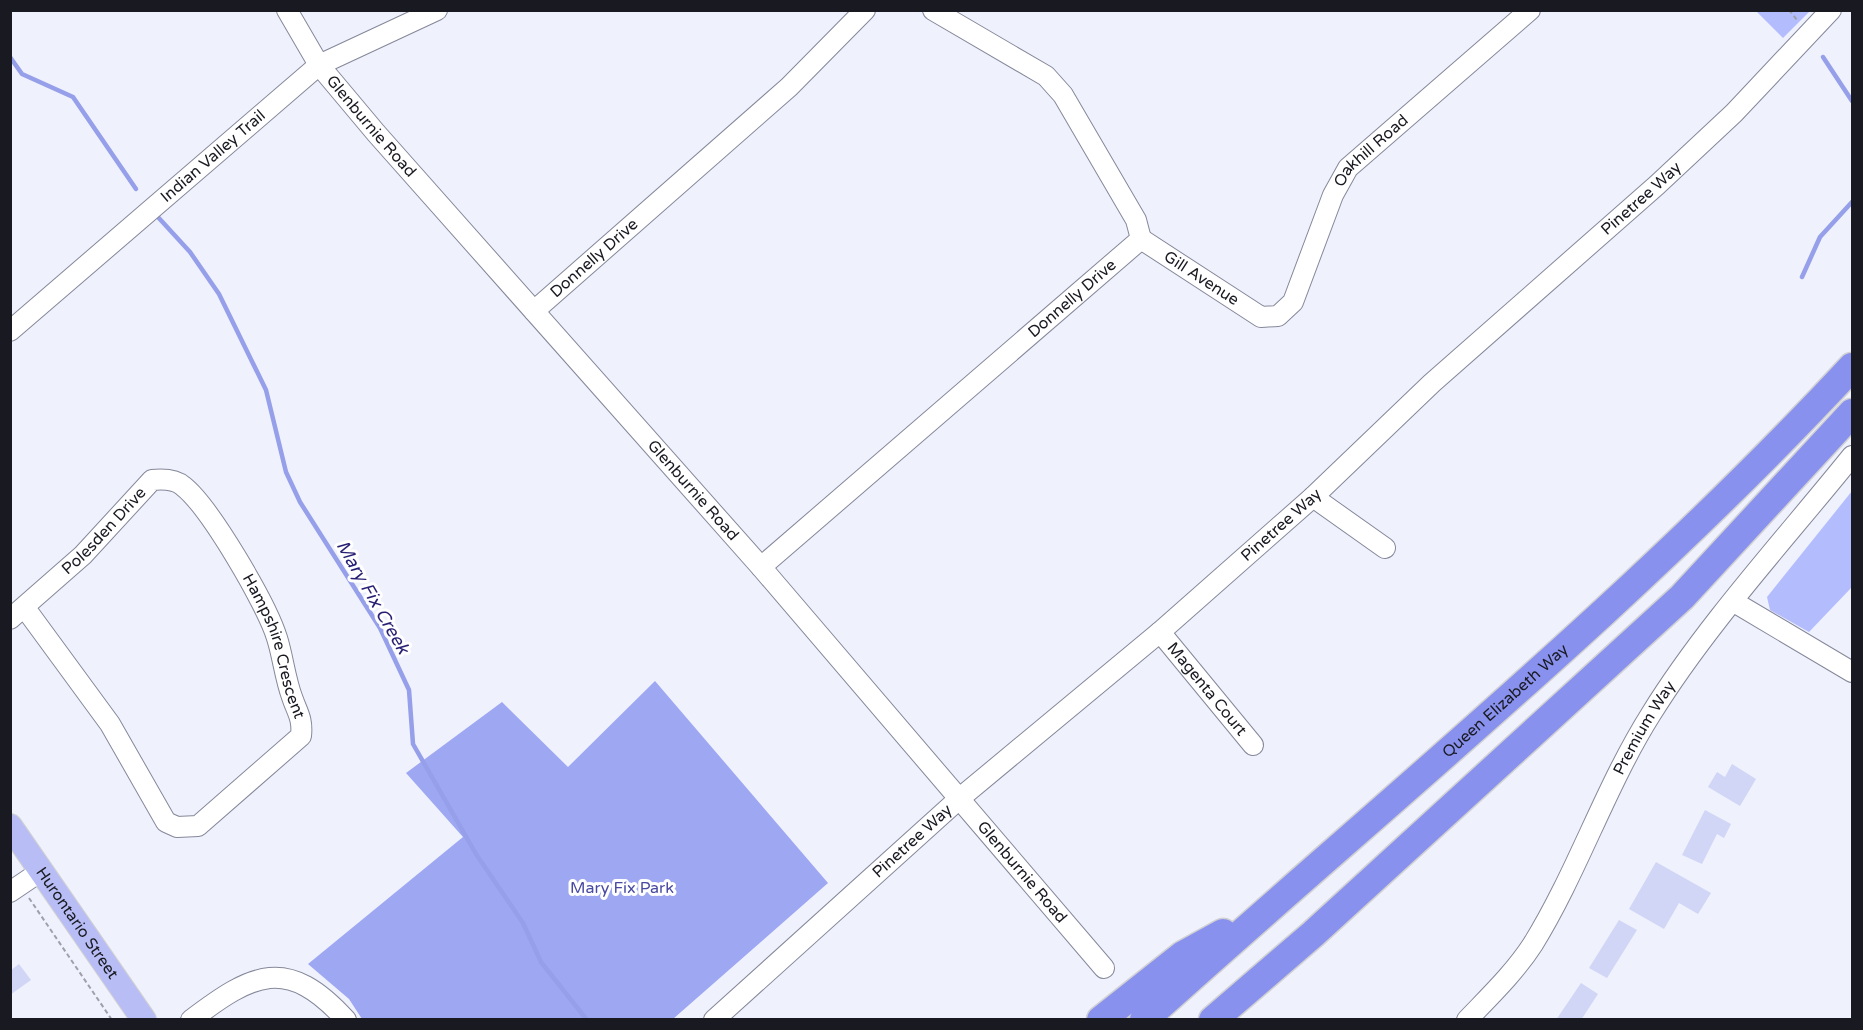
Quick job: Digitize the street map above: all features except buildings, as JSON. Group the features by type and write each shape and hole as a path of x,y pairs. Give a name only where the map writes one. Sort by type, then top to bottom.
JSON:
{"highway":[{"name":"Queen Elizabeth Way","path":"1144,1020 1269,906 1520,689 1667,556 1794,430 1852,367"},
{"path":"1213,1020 1339,910 1682,597 1852,413"},
{"path":"1101,1020 1183,955 1269,906"}],"main road":[{"name":"Hurontario Street","path":"10,826 144,1020"}],"street":[{"name":"Glenburnie Road","path":"287,10 319,65 761,567 1104,968"},
{"name":"Indian Valley Trail","path":"10,331 319,65 437,10"},
{"name":"Donnelly Drive","path":"534,311 789,87 865,10"},
{"path":"933,10 1046,76 1064,94 1136,220 1141,239"},
{"name":"Oakhill Road","path":"1261,317 1278,316 1293,302 1333,195 1348,168 1530,10"},
{"name":"Pinetree Way","path":"714,1020 960,798 1160,632 1313,497 1432,383 1657,185 1726,121 1831,10"},
{"name":"Donnelly Drive","path":"761,567 1141,239"},
{"name":"Gill Avenue","path":"1141,239 1261,317"},
{"name":"Premium Way","path":"1467,1020 1508,977 1532,946 1557,901 1649,716 1671,682 1852,456"},
{"name":"Polesden Drive","path":"18,614 83,555 152,480 167,479 182,485 210,519"},
{"path":"1313,497 1385,548"},
{"name":"Hampshire Crescent","path":"18,614 110,724 166,822 177,827 198,826 294,744 301,735 302,726 301,714 292,698 277,638 266,607 210,519"},
{"path":"1734,602 1852,672"},
{"name":"Magenta Court","path":"1160,632 1253,745"},
{"path":"15,889 41,871"},
{"path":"191,1020 239,985 264,978 293,979 323,995 346,1020"}],"path":[{"path":"15,889 112,1020"}],"shaded area":[{"path":"1756,11 1810,11 1783,38"},
{"path":"1852,491 1852,587 1809,632 1770,610 1767,597"}],"green space":[{"name":"Mary Fix Park","path":"655,681 828,883 673,1019 362,1019 349,999 308,964 463,837 406,773 502,702 568,767"}],"waterway":[{"name":"Mary Fix Creek","path":"10,57 22,74 73,97 136,189"},
{"path":"1823,57 1852,101"},
{"path":"1802,277 1820,237 1852,202"},
{"name":"Mary Fix Creek","path":"157,216 190,252 219,294 266,390 286,472 300,502 380,628 409,690 413,744 476,854 523,923 541,962 587,1020"}]}
